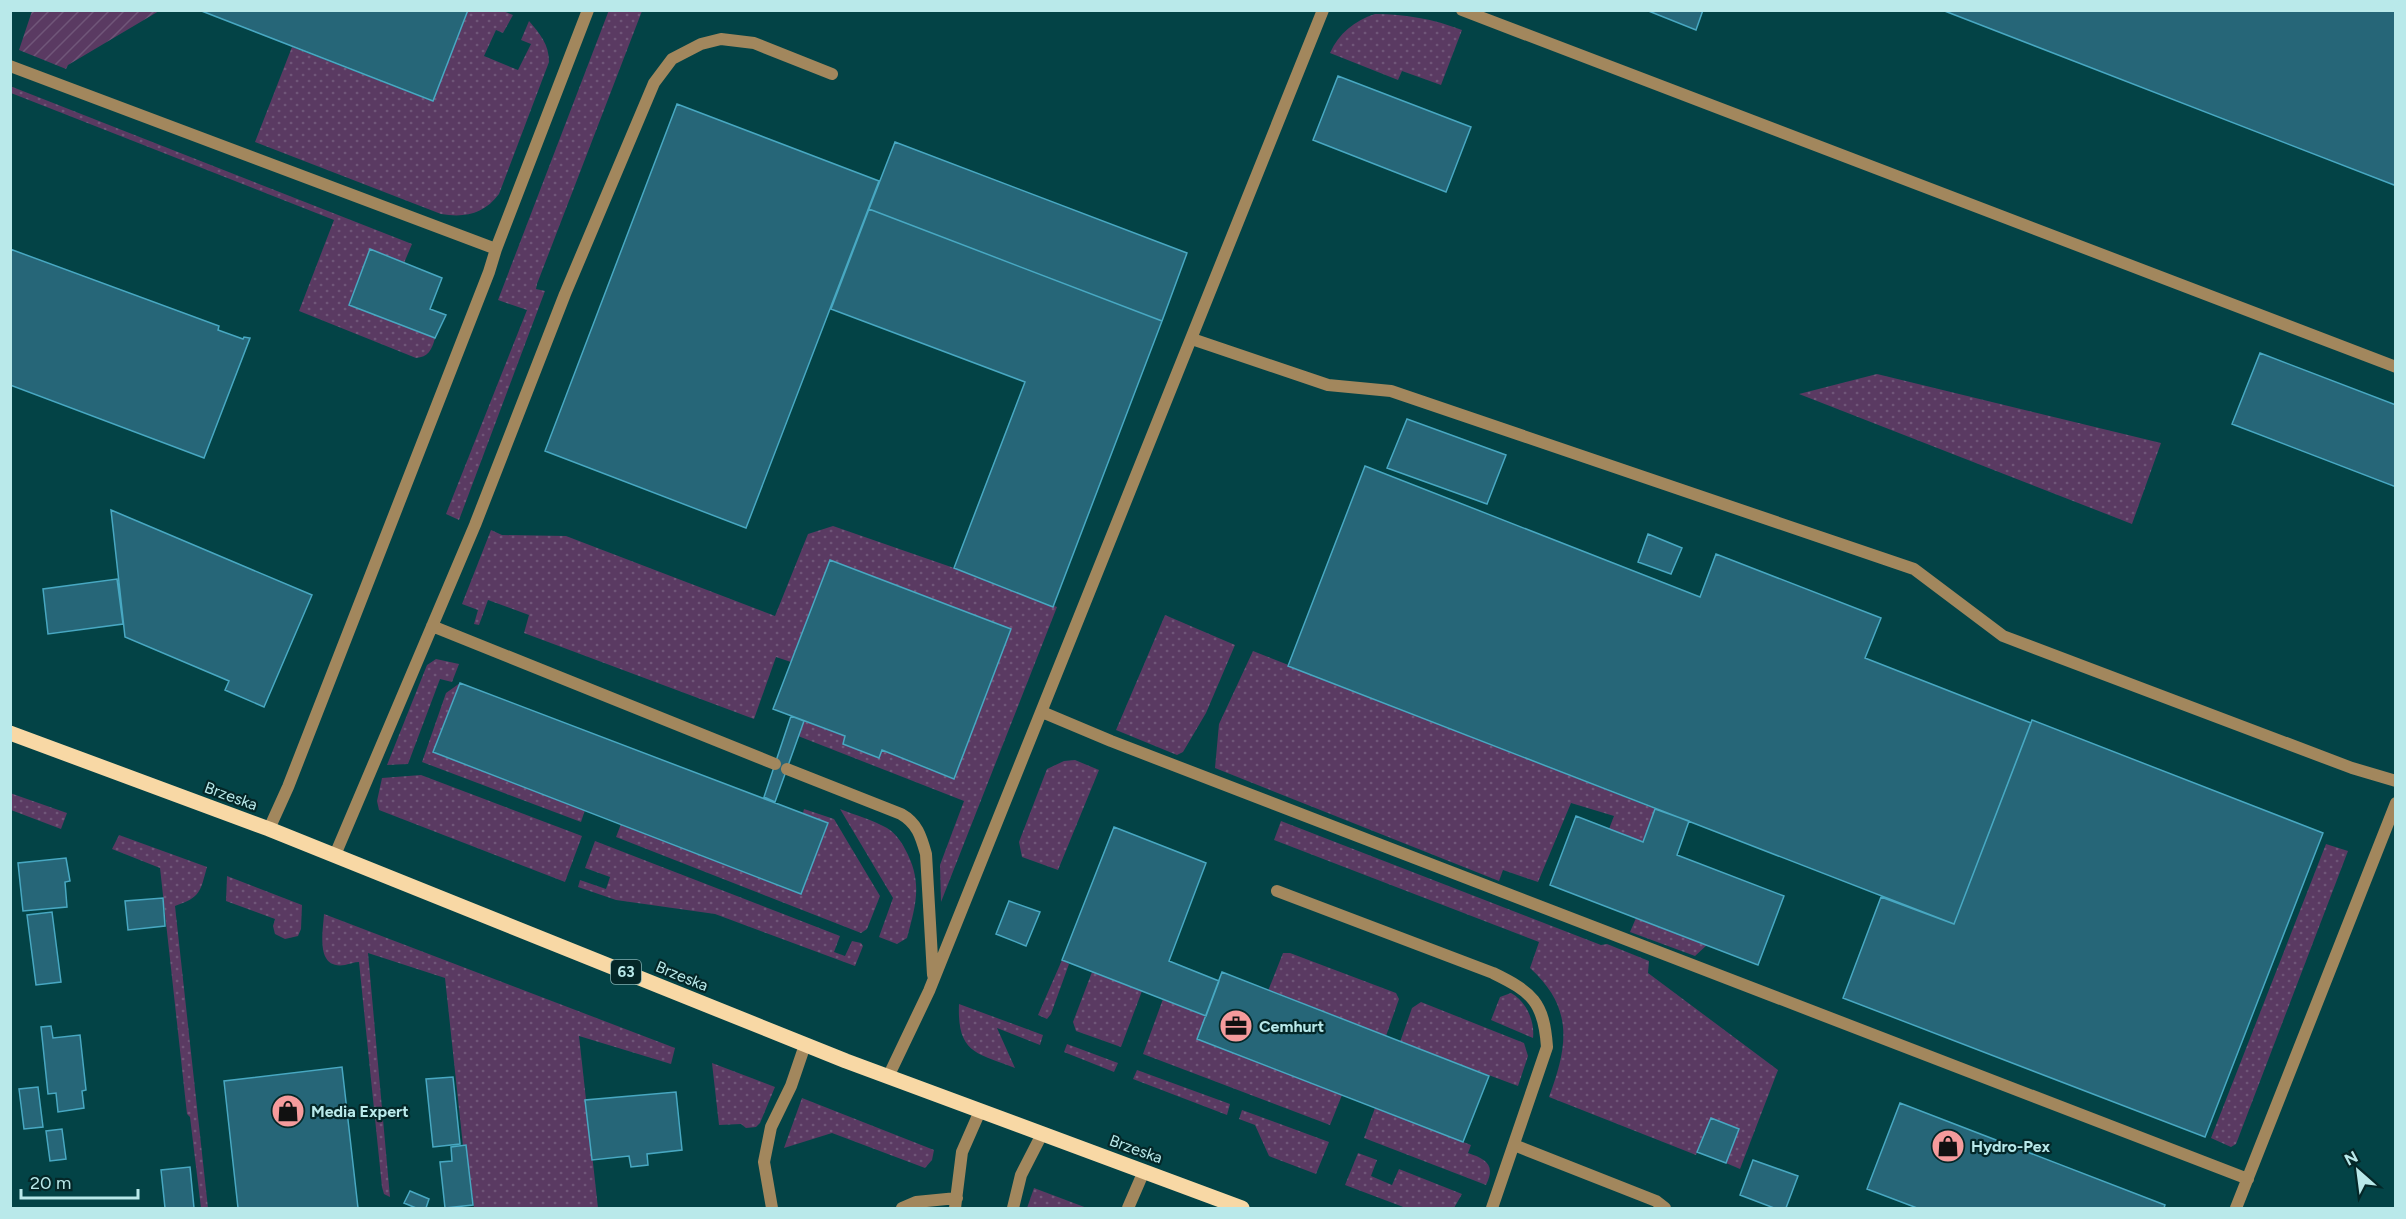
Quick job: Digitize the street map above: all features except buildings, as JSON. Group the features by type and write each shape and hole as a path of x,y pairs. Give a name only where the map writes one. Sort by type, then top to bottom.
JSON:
{"main road":[{"name":"Brzeska","path":"10,733 269,829 805,1045 1242,1209"}],"street":[{"path":"269,829 292,776 489,272 588,10"},
{"path":"888,1077 933,979 1042,712 1323,10"},
{"path":"1462,10 2396,367"},
{"path":"335,855 475,525 565,294 654,83 672,60 701,44 721,39 754,43 832,74"},
{"path":"10,66 496,249"},
{"path":"1192,339 1328,385 1390,391 1914,569 2003,636 2352,768 2396,781"},
{"path":"432,626 901,814 911,820 921,835 926,854 933,979"},
{"path":"1042,712 1110,741 2248,1179"},
{"path":"2236,1209 2396,803"},
{"path":"1277,891 1493,973 1521,987 1531,996 1545,1029 1546,1047 1492,1209"},
{"path":"772,1209 764,1162 766,1150 771,1127 791,1086 805,1045"},
{"path":"902,1209 916,1202 956,1203 962,1152 980,1112"},
{"path":"1013,1209 1021,1175 1042,1134"},
{"path":"1514,1145 1656,1201 1665,1209"},
{"path":"1128,1209 1144,1172"}],"shaded area":[{"path":"32,10 159,11 68,65 66,69 19,50"},
{"path":"609,10 642,11 537,284 536,289 545,291 459,520 446,514 527,310 498,300"},
{"path":"468,11 503,11 513,15 503,33 496,30 484,56 518,70 531,44 521,40 529,21 543,40 549,56 549,62 499,194 487,206 466,215 441,214 255,142 292,47 432,101"},
{"path":"1375,14 1419,18 1462,30 1441,85 1402,71 1398,80 1330,53 1338,39 1348,29 1360,20"},
{"path":"10,86 412,244 404,263 370,249 349,305 435,338 431,349 424,356 416,358 299,311 334,220 11,93"},
{"path":"1877,374 2161,443 2132,524 1799,394"},
{"path":"833,526 1057,607 941,902 940,865 964,801 798,736 804,721 845,736 843,744 878,758 882,750 954,779 1011,629 830,560 791,662 776,657 754,719 524,633 529,615 488,600 479,625 474,624 478,610 462,604 491,530 502,535 566,536 775,616 808,534"},
{"path":"1165,615 1235,645 1206,713 1183,752 1177,755 1116,730"},
{"path":"1253,651 1655,809 1643,842 1609,829 1614,816 1571,803 1538,882 1503,870 1499,881 1215,768 1219,724"},
{"path":"436,659 459,664 452,682 440,679 408,764 387,765 427,665"},
{"path":"460,683 434,752 585,810 581,822 422,762 446,693"},
{"path":"1075,760 1099,770 1058,870 1022,857 1019,842 1047,769 1064,761"},
{"path":"421,775 582,836 565,882 379,810 377,801 382,778"},
{"path":"10,793 67,813 61,829 11,810"},
{"path":"804,809 834,819 880,896 867,929 861,933 616,837 621,824 801,893 828,823 803,813"},
{"path":"840,809 876,822 890,830 902,843 911,861 916,883 915,904 907,938 897,944 879,937 893,898"},
{"path":"1281,821 1601,945 1607,944 1649,961 1648,973 1778,1070 1740,1169 1726,1163 1738,1129 1711,1118 1696,1155 1549,1097 1560,1061 1563,1028 1554,998 1530,968 1539,942 1274,840"},
{"path":"119,835 207,867 203,882 195,896 175,906 208,1208 201,1208 190,1117 187,1114 160,868 112,849"},
{"path":"595,841 840,936 834,952 845,956 852,941 861,943 863,946 855,966 715,914 616,900 578,887 580,880 606,889 610,877 585,868"},
{"path":"2326,844 2348,851 2236,1144 2231,1147 2211,1138"},
{"path":"227,876 302,905 301,929 298,936 285,939 275,934 273,926 275,919 226,901"},
{"path":"324,914 675,1048 671,1064 579,1036 598,1208 474,1208 466,1146 463,1146 445,978 368,953 390,1197 384,1194 359,962 335,965 329,962 325,956 322,939"},
{"path":"1636,918 1707,945 1695,956 1630,932"},
{"path":"1283,953 1290,953 1396,993 1399,999 1386,1036 1268,991"},
{"path":"1062,960 1069,964 1051,1014 1047,1019 1038,1015"},
{"path":"1092,972 1142,991 1121,1047 1076,1031 1073,1022"},
{"path":"1511,993 1521,1001 1528,1012 1533,1025 1533,1038 1491,1020 1500,997"},
{"path":"1163,999 1206,1016 1197,1039 1342,1095 1330,1125 1143,1054"},
{"path":"1421,1002 1524,1043 1528,1056 1518,1086 1400,1042 1412,1008"},
{"path":"959,1004 1043,1035 1040,1045 997,1028 1015,1068 980,1054 972,1049 961,1033"},
{"path":"1067,1044 1118,1063 1114,1072 1064,1052"},
{"path":"712,1063 775,1087 760,1123 756,1127 746,1128 741,1124 719,1125"},
{"path":"1137,1070 1230,1104 1227,1115 1133,1079"},
{"path":"802,1098 934,1150 932,1160 925,1168 832,1133 784,1148"},
{"path":"1375,1108 1471,1145 1468,1153 1488,1164 1490,1172 1486,1185 1364,1138"},
{"path":"1242,1110 1329,1142 1316,1174 1269,1156 1255,1125 1239,1119"},
{"path":"1358,1153 1377,1160 1371,1176 1392,1185 1399,1169 1462,1194 1454,1208 1406,1208 1345,1185"},
{"path":"1034,1188 1087,1208 1027,1208"}],"place":[{"name":"Cemhurt","path":"1236,1026"},
{"name":"Media Expert","path":"288,1111"},
{"name":"Hydro-Pex","path":"1948,1146"}]}
